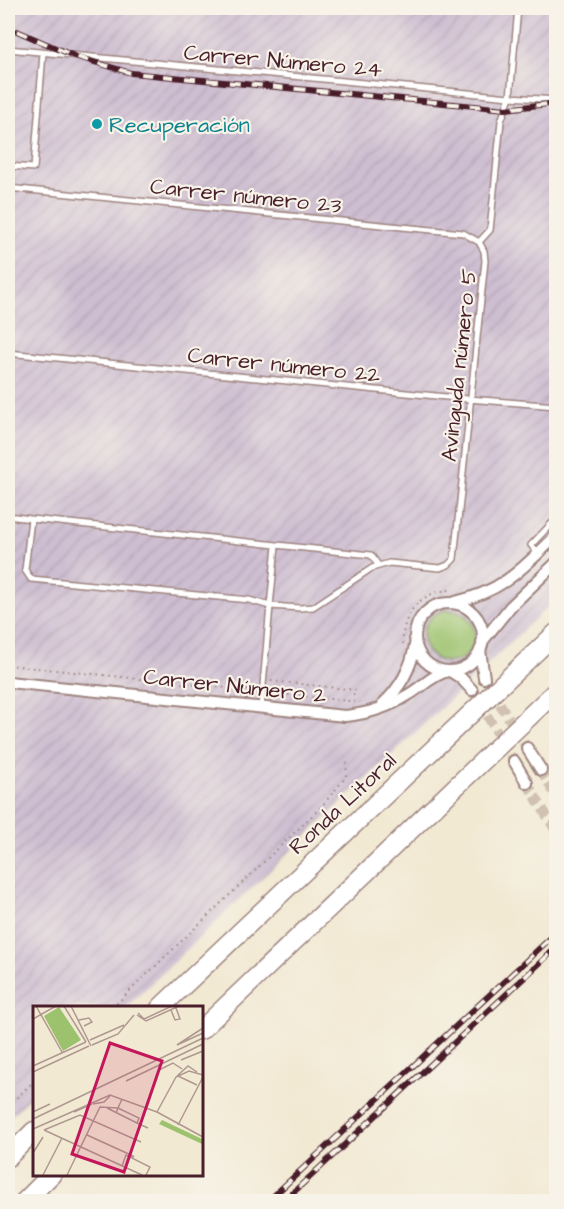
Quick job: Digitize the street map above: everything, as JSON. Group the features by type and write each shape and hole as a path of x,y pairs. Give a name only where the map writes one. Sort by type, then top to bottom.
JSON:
{"highway":[{"name":"Ronda Litoral","path":"162,1006 556,633"},
{"path":"202,1029 556,691"},
{"path":"8,1157 33,1132"},
{"path":"24,1202 50,1176"}],"street":[{"path":"379,709 392,696 404,678 412,657 418,622 424,614 432,607 442,603 452,603 479,596 504,584 556,536"},
{"path":"449,671 464,667 472,661 510,607 556,563"},
{"path":"452,603 463,606 476,616 482,631 484,678"},
{"path":"415,643 418,653 425,661 433,667 449,671 461,678 472,690"},
{"name":"Carrer Número 2","path":"8,682 345,716 379,709 408,695 435,675 449,671"},
{"path":"527,748 541,770"},
{"path":"513,761 527,783"}],"lane":[{"name":"Avinguda número 5","path":"378,565 389,563 440,568 451,562 455,554 485,261 484,251 479,242 490,230 501,121 510,97 518,8"},
{"name":"Carrer Número 24","path":"8,49 556,100"},
{"path":"8,166 34,168 43,53"},
{"name":"Carrer número 23","path":"8,188 457,233 470,236 479,242"},
{"name":"Carrer número 22","path":"8,353 556,406"},
{"path":"8,516 371,555 378,565 319,604 307,608 270,606 249,600 31,579 25,570 31,519"},
{"path":"538,554 531,545 556,519"},
{"path":"261,708 276,546"}],"path":[{"path":"8,665 251,690"},
{"path":"263,680 357,690"},
{"path":"114,1006 321,807 345,777 347,761"},
{"path":"8,1106 33,1082"}],"shaded area":[{"path":"8,8 556,8 556,599 127,1006 33,1006 33,1094 8,1119"}],"green space":[{"path":"449,610 459,612 467,618 473,626 475,636 473,646 467,654 459,660 449,662 439,660 431,654 425,646 423,636 425,626 431,618 439,612"}],"tunnel":[{"path":"484,678 527,748"},
{"path":"472,690 514,761"},
{"path":"541,770 556,796"},
{"path":"527,783 556,831"}],"railway":[{"path":"17,31 74,56 131,73 506,109 556,103"},
{"path":"267,1202 556,933"},
{"path":"283,1202 556,948"}],"place":[{"name":"Recuperación","path":"97,124"}]}
